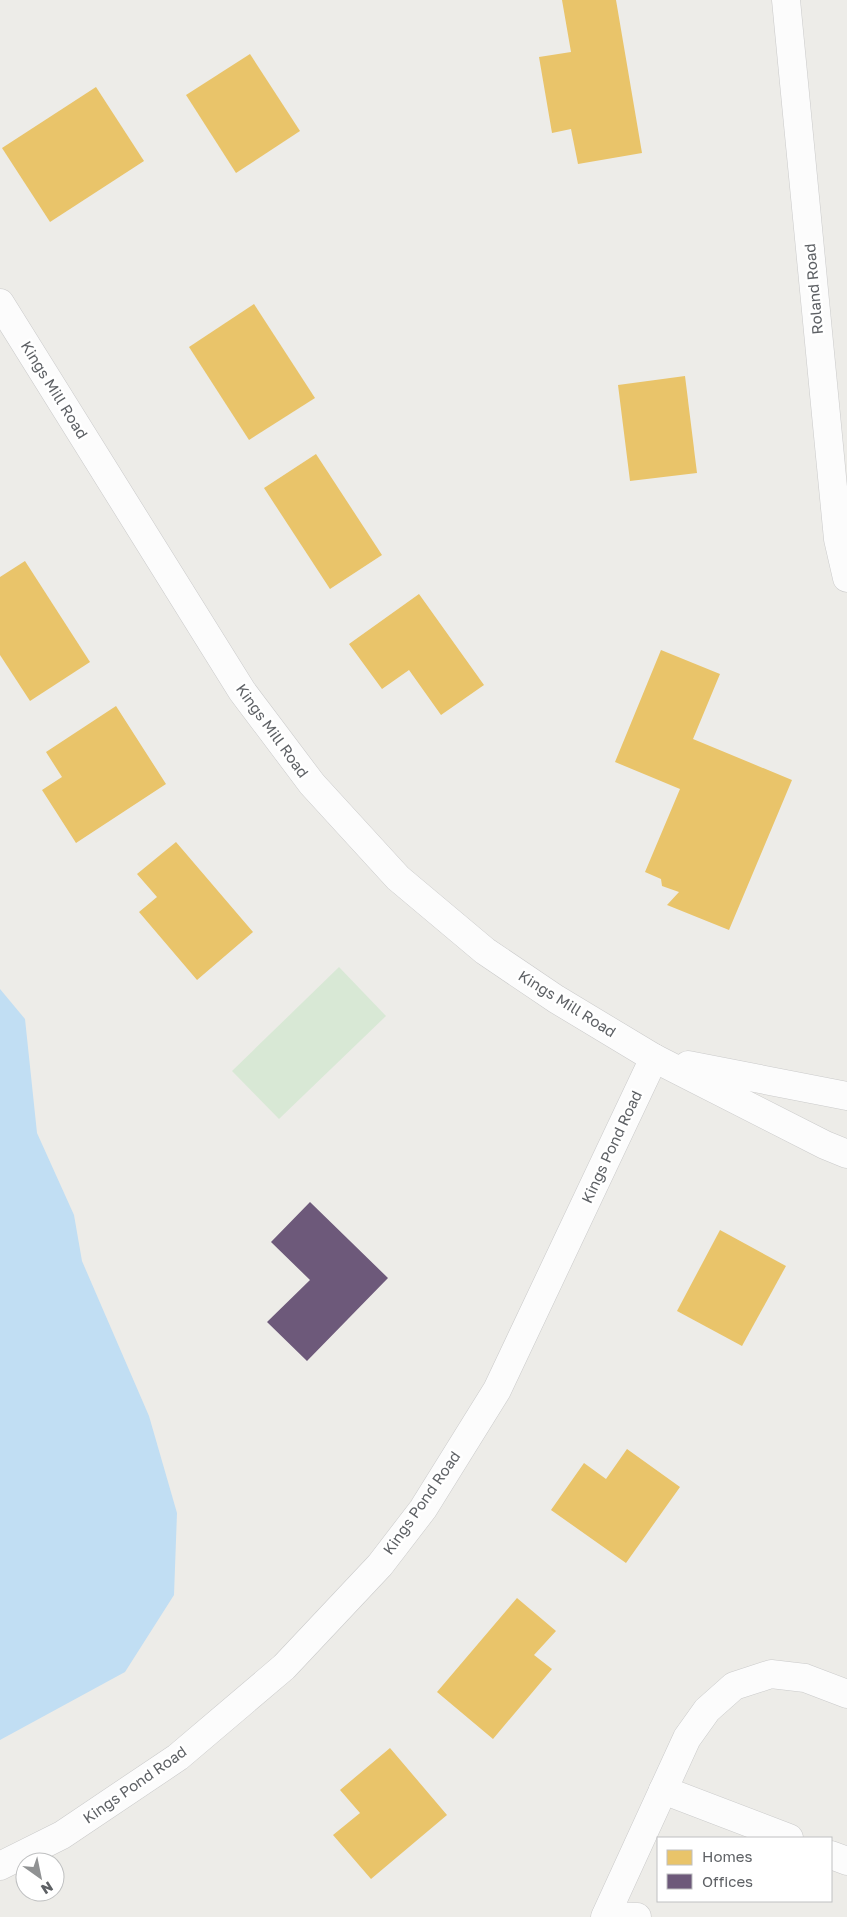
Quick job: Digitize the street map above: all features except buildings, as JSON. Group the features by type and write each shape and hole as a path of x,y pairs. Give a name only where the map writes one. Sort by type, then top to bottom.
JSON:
{"street":[{"name":"Roland Road","path":"786,0 838,539 847,578"},
{"name":"Kings Mill Road","path":"0,303 242,692 312,784 398,878 485,951 556,999 654,1058 825,1145 847,1154"},
{"name":"Kings Mill Road","path":"654,1058 847,1096"},
{"name":"Kings Pond Road","path":"0,1866 62,1835 178,1757 284,1667 380,1564 422,1508 497,1390 654,1058"},
{"path":"637,1917 605,1916 688,1738 707,1710 734,1686 771,1674 805,1678 847,1694"},
{"path":"664,1790 786,1837"},
{"path":"832,1854 847,1861"}],"green space":[{"path":"339,967 386,1016 279,1119 232,1071"}],"water":[{"path":"0,989 25,1019 37,1133 74,1215 82,1261 149,1416 177,1513 174,1595 125,1672 0,1740"}]}
